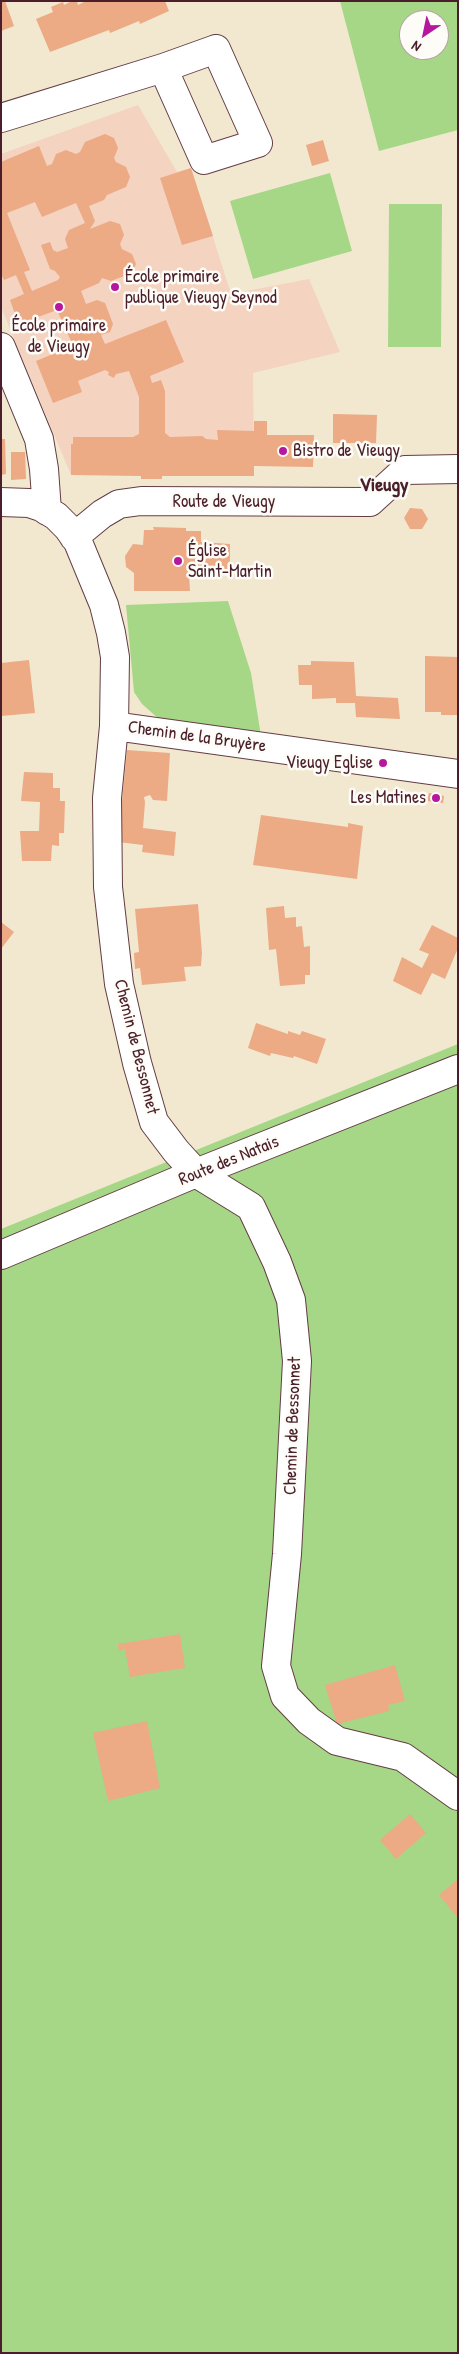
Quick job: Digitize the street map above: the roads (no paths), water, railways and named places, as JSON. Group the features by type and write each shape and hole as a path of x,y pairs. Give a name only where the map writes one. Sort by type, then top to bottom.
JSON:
{"street":[{"path":"1,118 162,68"},
{"path":"1,347 39,439 44,469 47,511"},
{"name":"Route de Vieugy","path":"74,537 102,514 119,504 141,501 370,502 405,470 458,469"},
{"path":"1,502 29,503 47,511 68,528 74,537"},
{"name":"Chemin de Bessonnet","path":"74,537 104,605 115,657 114,726 108,798 107,878 119,984 137,1063 154,1122 196,1173 250,1207 277,1262 291,1300 298,1361 287,1554 276,1666 285,1696 309,1721 337,1741 403,1758 458,1796"},
{"name":"Chemin de la Bruyère","path":"114,726 458,774"},
{"name":"Route des Natais","path":"1,1254 196,1173 458,1069"}],"place":[{"name":"École primaire publique Vieugy Seynod","path":"115,287"},
{"name":"École primaire de Vieugy","path":"59,307"},
{"name":"Bistro de Vieugy","path":"283,451"},
{"name":"Église Saint-Martin","path":"178,561"},
{"name":"Vieugy Eglise","path":"383,763"},
{"name":"Les Matines","path":"436,798"}],"district":[{"name":"Vieugy","path":"384,486"}]}
